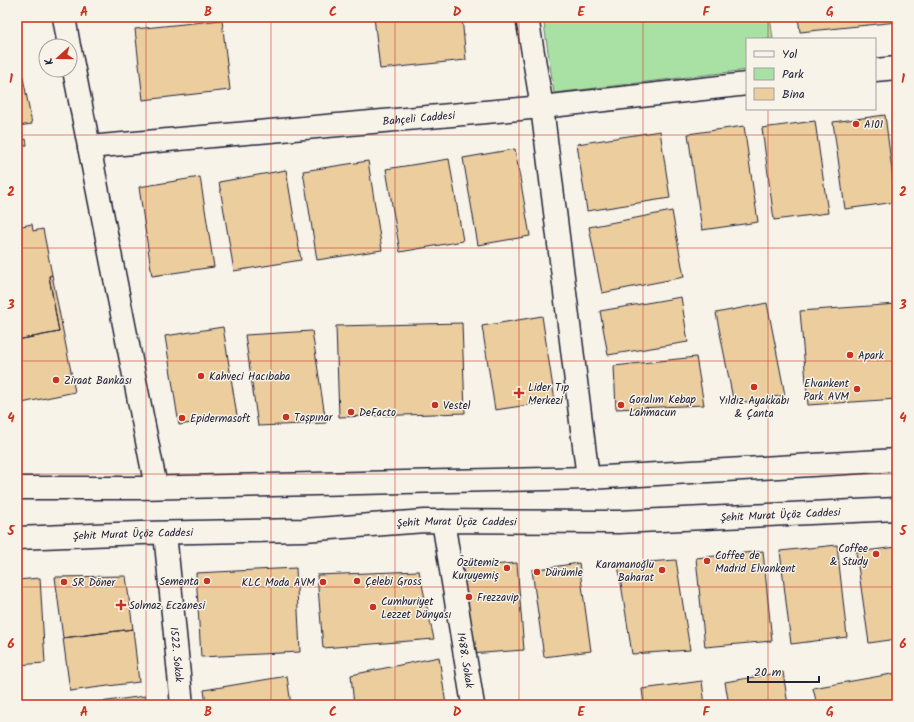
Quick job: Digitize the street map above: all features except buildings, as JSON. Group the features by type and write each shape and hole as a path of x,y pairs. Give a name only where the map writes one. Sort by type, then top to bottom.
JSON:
{"street":[{"path":"64,17 68,38"},
{"path":"527,17 542,107 588,478"},
{"path":"876,70 897,68"},
{"path":"75,78 156,487"},
{"name":"Bahçeli Caddesi","path":"89,147 542,107 746,84"},
{"path":"17,488 156,487 588,478 897,460"},
{"name":"Şehit Murat Üçöz Caddesi","path":"17,538 304,530 425,521 618,522 897,509"},
{"name":"1488. Sokak","path":"443,521 473,705"},
{"name":"1522. Sokak","path":"165,533 182,705"}],"green space":[{"path":"543,17 770,17 773,38 746,38 746,70 554,93"}],"place":[{"name":"A101","path":"856,124"},
{"name":"Apark","path":"850,355"},
{"name":"Kahveci Hacıbaba","path":"201,376"},
{"name":"Ziraat Bankası","path":"56,380"},
{"name":"Yıldız Ayakkabı & Çanta","path":"754,387"},
{"name":"Elvankent Park AVM","path":"857,389"},
{"name":"Lider Tıp Merkezi","path":"519,393"},
{"name":"Vestel","path":"435,405"},
{"name":"Goralım Kebap Lahmacun","path":"621,405"},
{"name":"DeFacto","path":"351,412"},
{"name":"Taşpınar","path":"286,417"},
{"name":"Epidermasoft","path":"182,418"},
{"name":"Coffee & Study","path":"876,554"},
{"name":"Coffee de Madrid Elvankent","path":"707,561"},
{"name":"Özütemiz Kuruyemiş","path":"507,568"},
{"name":"Karamanoğlu Baharat","path":"662,570"},
{"name":"Dürümle","path":"537,572"},
{"name":"Sementa","path":"207,581"},
{"name":"Çelebi Gross","path":"357,581"},
{"name":"SR Döner","path":"64,582"},
{"name":"KLC Moda AVM","path":"323,582"},
{"name":"Frezzavip","path":"469,597"},
{"name":"Solmaz Eczanesi","path":"121,605"},
{"name":"Cumhuriyet Lezzet Dünyası","path":"373,607"}]}
